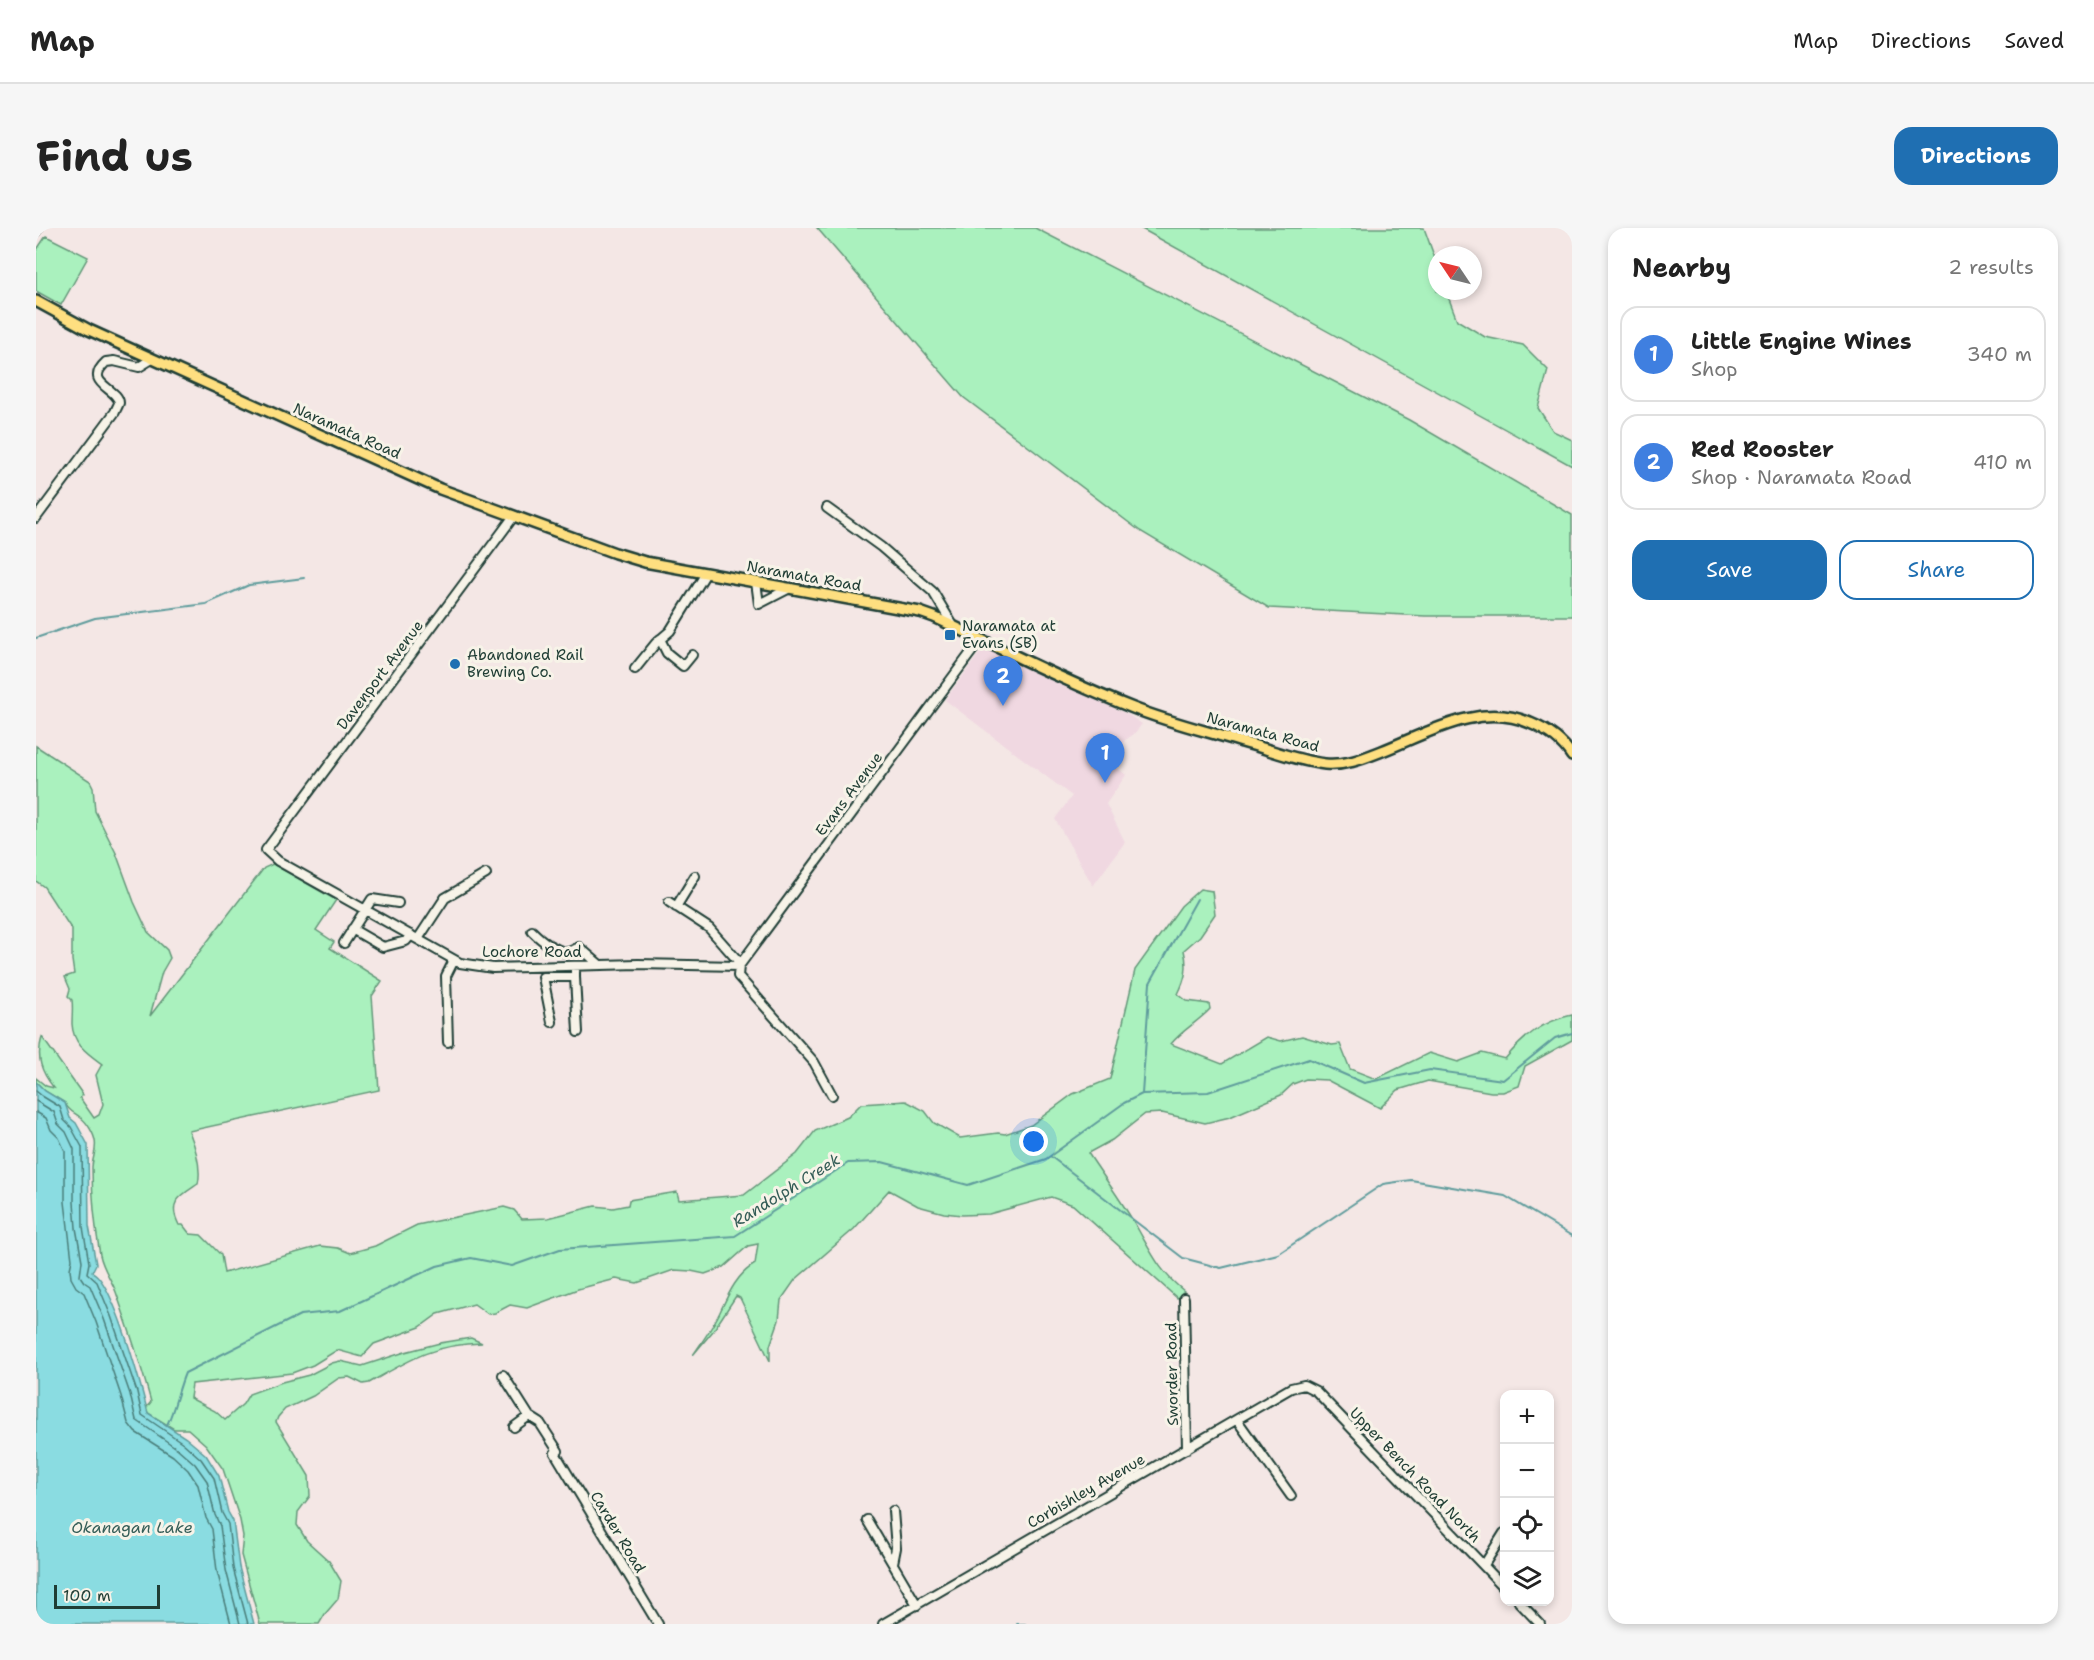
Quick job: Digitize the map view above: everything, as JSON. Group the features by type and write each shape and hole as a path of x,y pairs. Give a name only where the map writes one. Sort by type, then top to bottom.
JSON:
{"main road":[{"name":"Naramata Road","path":"36,301 88,330 440,489 631,558 920,612 1149,714 1325,764 1351,762 1459,721 1489,715 1524,720 1541,727 1558,740 1572,756"}],"street":[{"path":"36,518 115,412 119,403 117,396 102,385 98,376 101,366 106,362 114,361 140,367 152,359"},
{"path":"826,508 881,547 933,592 954,627"},
{"name":"Davenport Avenue","path":"266,850 514,516"},
{"path":"635,669 660,639 670,631 706,573"},
{"path":"756,582 759,604 790,588"},
{"path":"660,639 667,653 683,666 692,655"},
{"name":"Evans Avenue","path":"740,964 981,639"},
{"name":"Lochore Road","path":"266,850 278,861 460,963 493,968 740,964"},
{"path":"352,929 384,946 406,941 414,937 445,898 486,874"},
{"path":"695,876 673,905 709,928 740,964 738,976 814,1062 832,1095"},
{"path":"344,943 372,898 398,903"},
{"path":"532,931 545,945 567,953 579,947 600,965"},
{"path":"448,1041 446,976 454,960"},
{"path":"575,966 578,1032"},
{"path":"552,1022 543,978 575,977"},
{"name":"Sworder Road","path":"1184,1298 1187,1449"},
{"name":"Carder Road","path":"503,1375 529,1416 540,1423 658,1624"},
{"name":"Corbishley Avenue","path":"883,1624 1291,1388 1304,1385"},
{"name":"Upper Bench Road North","path":"1304,1385 1316,1391 1500,1583"},
{"path":"514,1427 529,1416"},
{"path":"1237,1420 1291,1496"},
{"path":"892,1563 896,1548 893,1512"},
{"path":"867,1520 917,1605"},
{"path":"1484,1565 1500,1539"},
{"path":"1523,1606 1540,1624"}],"shaded area":[{"path":"982,650 987,650 1127,714 1142,724 1125,740 1110,762 1126,775 1106,804 1125,842 1093,886 1055,819 1072,796 945,700"}],"green space":[{"path":"817,228 1035,228 1409,420 1572,515 1572,616 1425,616 1269,608 1140,531 963,397"},
{"path":"1140,228 1424,228 1430,246 1428,246 1428,300 1449,300 1457,320 1485,337 1523,345 1548,370 1538,408 1553,431 1572,440 1572,466"},
{"path":"46,236 88,257 61,305 36,291 36,251"},
{"path":"36,746 90,781 93,787 95,811 116,853 134,902 148,932 167,950 170,958 162,972 150,1016 264,868 273,864 336,900 316,930 334,942 330,948 382,981 372,996 379,1090 189,1131 196,1150 198,1184 177,1200 174,1211 179,1225 183,1225 190,1234 201,1235 221,1255 224,1273 320,1246 338,1248 350,1253 375,1246 417,1225 504,1207 514,1210 522,1219 548,1218 595,1206 613,1208 628,1205 629,1200 677,1192 679,1200 744,1195 797,1154 815,1131 848,1117 861,1104 906,1101 925,1111 934,1123 960,1138 1005,1134 1031,1125 1073,1094 1110,1079 1135,970 1181,906 1200,889 1212,891 1215,914 1200,936 1184,950 1186,972 1178,994 1187,1001 1209,1004 1210,1009 1171,1044 1222,1064 1267,1037 1281,1041 1302,1036 1332,1045 1340,1044 1350,1069 1376,1079 1429,1053 1458,1062 1482,1053 1505,1059 1534,1031 1552,1021 1572,1015 1572,1040 1525,1066 1519,1086 1503,1092 1428,1081 1398,1090 1380,1108 1327,1080 1306,1079 1293,1084 1281,1095 1230,1117 1205,1123 1162,1113 1145,1114 1112,1140 1088,1153 1127,1211 1158,1264 1184,1291 1177,1298 1073,1205 1051,1197 989,1214 962,1215 918,1206 889,1190 854,1229 795,1280 781,1300 779,1320 770,1346 770,1361 740,1298 736,1296 713,1331 693,1355 733,1286 755,1264 758,1244 748,1246 724,1267 705,1274 674,1270 637,1283 616,1279 578,1289 527,1308 510,1305 488,1314 474,1304 438,1314 420,1327 374,1344 362,1357 337,1350 313,1365 292,1373 192,1384 190,1398 215,1411 225,1420 243,1404 249,1394 309,1375 332,1363 340,1361 362,1366 440,1343 471,1338 482,1343 450,1346 436,1350 410,1360 369,1383 363,1384 349,1377 339,1378 313,1396 285,1409 278,1417 276,1422 309,1476 310,1496 298,1512 297,1525 307,1541 329,1561 341,1581 338,1599 319,1624 260,1624 241,1555 243,1536 240,1520 223,1469 206,1445 188,1429 174,1429 148,1413 146,1408 151,1402 143,1374 116,1292 100,1255 93,1190 92,1165 95,1144 93,1135 88,1125 65,1103 45,1091 36,1082 36,1078 46,1086 54,1088 41,1064 42,1037 83,1095 80,1098 94,1118 99,1115 103,1104 96,1075 102,1064 86,1052 75,1037 72,1024 72,1000 68,996 70,989 65,977 74,974 72,930 44,887 36,881"}],"water":[{"name":"Okanagan Lake","path":"36,1082 45,1091 65,1103 70,1118 76,1123 88,1145 89,1226 96,1264 92,1272 109,1294 118,1314 148,1413 186,1438 206,1455 219,1476 228,1512 233,1521 239,1567 254,1624 36,1624"}],"waterway":[{"path":"36,638 95,618 206,604 249,585 304,578"},
{"path":"1142,1094 1150,983 1197,899"},
{"name":"Randolph Creek","path":"167,1425 185,1373 300,1315 340,1311 437,1266 471,1258 512,1266 560,1249 735,1236 848,1163 882,1162 968,1185 1046,1159 1124,1103 1142,1094 1208,1092 1309,1059 1364,1083 1430,1070 1503,1080 1555,1038 1572,1033"},
{"path":"1050,1156 1183,1258 1221,1268 1278,1254 1383,1184 1411,1180 1505,1196 1572,1236"},
{"path":"1017,1624 1025,1624"}],"place":[{"name":"Naramata at Evans (SB)","path":"950,635"},
{"name":"Abandoned Rail Brewing Co.","path":"455,664"},
{"name":"Red Rooster","path":"1003,706"},
{"name":"Little Engine Wines","path":"1105,783"}]}
